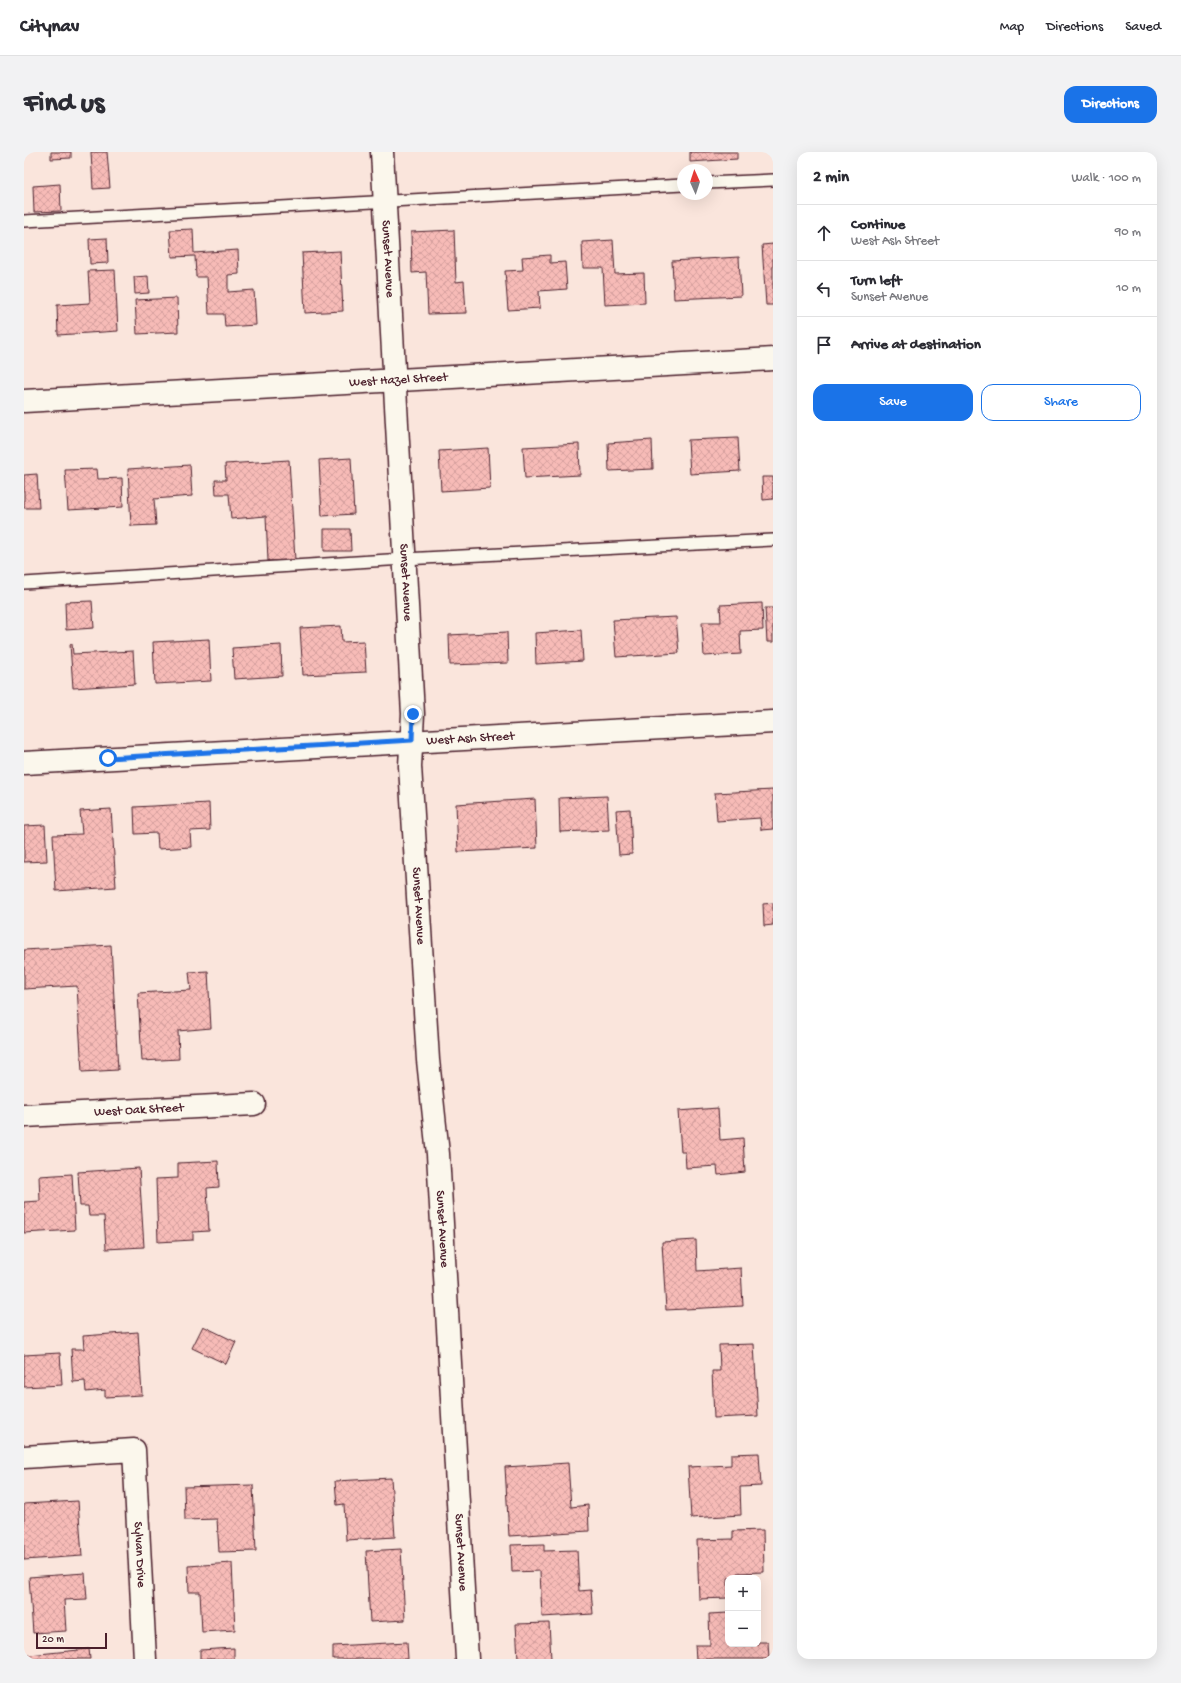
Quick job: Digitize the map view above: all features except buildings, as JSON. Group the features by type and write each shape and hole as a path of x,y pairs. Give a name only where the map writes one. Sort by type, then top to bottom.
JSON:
{"street":[{"name":"Sunset Avenue","path":"382,152 413,714 410,774 428,1060 438,1154 467,1659"},
{"name":"West Hazel Street","path":"24,401 773,359"},
{"name":"West Ash Street","path":"24,763 412,740 773,722"},
{"name":"West Oak Street","path":"24,1116 254,1104"},
{"name":"Sylvan Drive","path":"24,1457 134,1450 145,1659"}],"lane":[{"path":"713,183 773,180"},
{"path":"24,221 385,200 677,185"},
{"path":"24,582 404,559 773,540"}],"route":[{"path":"108,758 412,740 413,714"}]}
